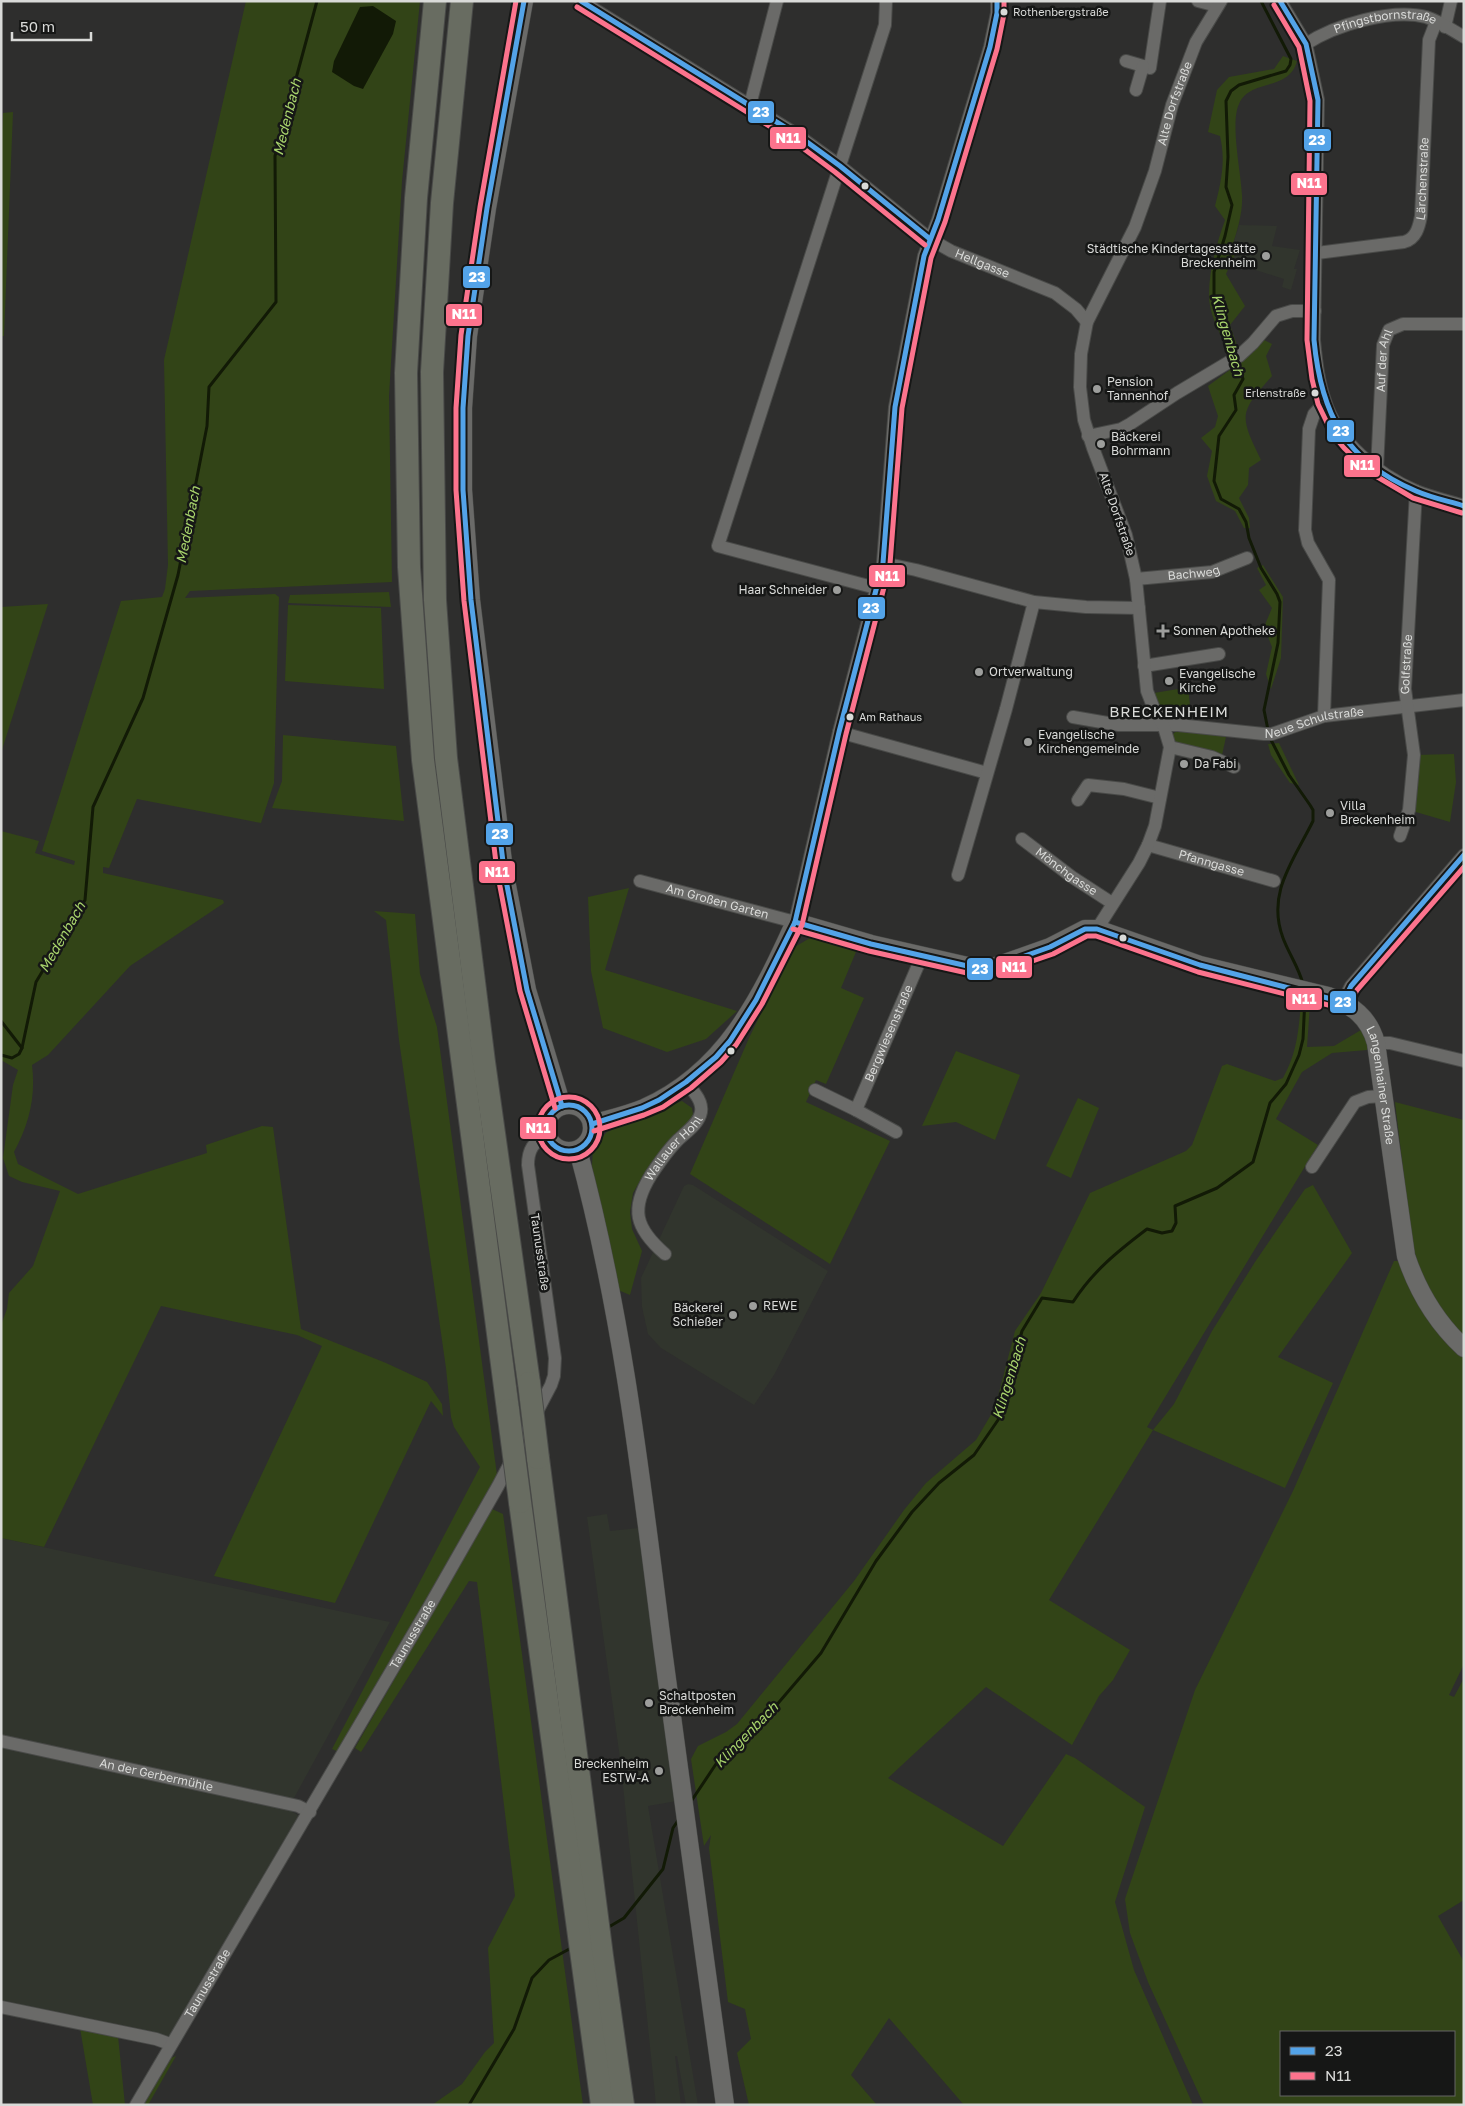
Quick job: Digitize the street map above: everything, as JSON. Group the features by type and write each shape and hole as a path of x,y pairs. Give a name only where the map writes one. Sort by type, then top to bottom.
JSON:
{"highway":[{"path":"435,1 416,198 406,373 411,601 423,760 520,1502 588,1920"},
{"path":"462,1 442,203 432,372 435,600 446,758 484,1062 538,1458 592,1954 602,2105"},
{"path":"592,1954 623,2105"}],"main road":[{"path":"524,1 487,208 468,336 463,408 463,490 471,600 495,808 516,938 527,990 562,1106"},
{"path":"592,1124 642,1108 686,1082 716,1057 742,1024 768,978 795,922 922,956 976,969 990,970 1050,947 1085,929 1097,929"},
{"name":"Langenhainer Straße","path":"1097,929 1200,965 1342,1002 1362,1015 1372,1030 1376,1043 1403,1239 1412,1272 1426,1303 1464,1348"},
{"path":"570,1105 585,1111 592,1124 590,1140 578,1150 570,1152 556,1147 547,1135 546,1129 549,1117 552,1112 562,1106 570,1105"},
{"path":"578,1150 596,1218 616,1312 634,1430 725,2105"}],"street":[{"name":"Hellgasse","path":"581,1 796,134 840,166 930,240 951,251 1055,293 1070,303 1086,322"},
{"path":"750,104 777,1"},
{"path":"876,588 718,546 885,25 886,1"},
{"path":"795,922 840,732 883,563 895,407 924,256 990,47 997,13 997,1"},
{"path":"1126,62 1150,68 1160,1"},
{"path":"1198,1 1219,4"},
{"path":"1280,1 1306,44 1318,100 1316,362 1325,402 1338,427 1353,446 1378,469 1416,491 1464,506"},
{"name":"Lärchenstraße","path":"1316,254 1404,242 1409,241 1414,236 1421,216 1429,40 1441,24 1450,1"},
{"name":"Alte Dorfstraße","path":"1097,929 1139,863 1148,845 1155,826 1170,747 1164,727 1147,691 1136,579 1126,534 1088,436 1080,387 1080,354 1086,322 1135,227 1155,171 1172,105 1196,42 1219,4"},
{"name":"Pfingstbornstraße","path":"1306,44 1320,35 1364,20 1392,16 1426,17 1464,37"},
{"path":"1136,90 1143,66"},
{"path":"1088,436 1122,428 1130,424 1236,358 1253,343 1276,316 1292,311 1315,312"},
{"name":"Auf der Ahl","path":"1378,469 1383,345 1389,330 1402,324 1464,324"},
{"path":"1324,716 1329,580 1308,543 1305,530 1309,429 1314,414 1325,402"},
{"name":"Golfstraße","path":"1400,836 1409,810 1414,756 1404,689 1416,491"},
{"name":"Bachweg","path":"1136,579 1212,572 1247,558"},
{"path":"883,563 1034,602 1086,607 1139,608"},
{"path":"958,874 1034,602"},
{"path":"1144,666 1219,654"},
{"name":"Neue Schulstraße","path":"1073,717 1119,725 1178,726 1268,734 1324,716 1464,700"},
{"path":"840,732 987,773"},
{"path":"1170,747 1212,757 1234,767"},
{"path":"1078,800 1088,785 1124,789 1160,798"},
{"name":"Mönchgasse","path":"1022,839 1072,877 1112,903"},
{"name":"Pfanngasse","path":"1148,845 1274,881"},
{"path":"1342,1002 1351,986 1464,855"},
{"name":"Am Großen Garten","path":"640,882 795,922"},
{"name":"Bergwiesenstraße","path":"856,1110 922,956"},
{"path":"1376,1043 1390,1042 1464,1061"},
{"name":"Wallauer Hohl","path":"665,1254 644,1233 639,1222 637,1209 640,1197 655,1168 667,1151 700,1117 701,1106 686,1082"},
{"path":"815,1090 896,1132"},
{"path":"1312,1167 1349,1108 1355,1102 1368,1097 1383,1096"},
{"name":"Taunusstraße","path":"136,2105 170,2044 310,1812 488,1504 551,1385 555,1358 528,1165 531,1148 540,1138 547,1135"},
{"name":"An der Gerbermühle","path":"1,1741 298,1806 310,1812"},
{"path":"1,2007 156,2039 170,2044"}],"shaded area":[{"path":"373,6 396,21 393,34 363,89 354,86 332,72 334,61 360,7"},
{"name":"Städtische Kindertagesstätte Breckenheim","path":"1239,225 1277,226 1272,246 1300,250 1294,269 1297,269 1291,290 1282,287 1284,279 1231,262 1236,250 1232,248"},
{"path":"688,1184 693,1185 828,1271 774,1375 754,1405 661,1348 648,1334 642,1307 641,1278 684,1186"},
{"path":"607,1514 610,1531 639,1528 677,1801 648,1806 698,2105 686,2105 677,2056 675,2056 681,2105 656,2105 621,1766 587,1517"},
{"path":"1,1538 390,1622 288,1809 301,1817 168,2038 1,2001"}],"green space":[{"path":"246,1 420,1 402,181 389,396 392,582 190,591 185,598 275,594 279,597 274,783 261,823 137,799 109,868 103,867 103,873 223,900 224,903 130,966 48,1055 32,1065 33,1088 30,1110 24,1131 14,1152 18,1164 78,1194 207,1153 206,1145 262,1126 273,1127 301,1329 386,1363 427,1382 442,1404 443,1416 431,1401 335,1603 214,1576 322,1346 297,1335 161,1306 44,1547 1,1538 1,1325 7,1309 9,1293 33,1266 60,1191 22,1182 9,1176 3,1158 13,1085 18,1070 1,1060 1,831 39,841 35,853 74,865 75,861 42,851 121,601 162,597 165,589 168,565 164,360"},
{"path":"1283,56 1297,61 1293,71 1286,77 1260,87 1244,96 1237,112 1236,135 1242,208 1232,247 1237,250 1226,274 1245,306 1230,325 1238,348 1230,353 1216,325 1209,295 1216,247 1225,220 1215,206 1223,163 1222,145 1220,136 1208,132 1217,90 1229,77 1274,69"},
{"path":"13,112 4,336 1,336 1,144 3,113"},
{"path":"1264,340 1272,344 1266,356 1272,376 1253,398 1246,415 1249,433 1261,460 1249,468 1248,485 1239,498 1249,518 1250,528 1244,528 1235,511 1216,501 1207,476 1212,451 1201,438 1215,427 1218,416 1208,386 1250,355"},
{"path":"1263,565 1283,597 1281,658 1271,689 1266,674 1272,647 1264,627 1272,608 1259,590 1266,585 1257,568"},
{"path":"389,592 391,607 288,603 290,595"},
{"path":"48,604 1,753 1,607"},
{"path":"288,605 381,608 384,689 285,681"},
{"path":"1179,686 1188,686 1190,706 1183,715 1172,714 1161,707 1154,693 1178,689"},
{"path":"1178,730 1226,737 1222,755 1175,744 1172,739 1173,734"},
{"path":"283,735 396,746 404,821 272,808 282,781"},
{"path":"1279,743 1299,785 1290,783 1271,755 1268,744"},
{"path":"1454,754 1456,782 1450,822 1409,810 1414,755"},
{"path":"629,888 605,970 737,1011 706,1039 667,1052 603,1028 591,971 588,897"},
{"path":"374,911 415,914 420,974 437,1027 497,1475 339,1752 332,1749 480,1467 454,1427 451,1417 446,1368 399,1040 386,920"},
{"path":"815,935 858,947 841,988 864,998 826,1084 816,1080 806,1102 890,1141 830,1264 690,1174 749,1038 793,948"},
{"path":"1301,1001 1310,1004 1307,1047 1334,1046 1361,1030 1368,1043 1367,1050 1332,1053 1302,1072 1276,1119 1318,1145 1147,1427 1153,1430 1049,1600 1130,1650 1113,1680 1099,1696 1072,1745 986,1687 888,1778 1003,1846 1066,1754 1075,1758 1145,1807 1115,1902 1134,1970 1193,2105 964,2105 889,2018 851,2075 877,2105 749,2105 737,2053 751,2039 745,2009 728,2002 709,1848 711,1835 704,1846 691,1759 698,1746 726,1732 737,1724 854,1581 904,1510 926,1483 976,1440 995,1408 1015,1331 1041,1293 1090,1193 1186,1151 1192,1145 1222,1066 1227,1064 1275,1081 1283,1078 1294,1050"},
{"path":"956,1051 1020,1075 995,1140 956,1122 922,1126"},
{"path":"1078,1098 1099,1108 1071,1178 1046,1166"},
{"path":"682,1101 692,1108 691,1121 672,1138 645,1172 633,1193 630,1212 632,1229 642,1251 630,1295 618,1290 592,1166 593,1146 607,1132"},
{"path":"1395,1102 1464,1120 1464,1337 1446,1321 1420,1270 1412,1243"},
{"path":"1313,1185 1352,1253 1278,1357 1333,1383 1285,1488 1153,1430 1174,1404 1212,1331 1255,1262 1305,1189"},
{"path":"1394,1261 1401,1261 1464,1354 1464,1664 1449,1695 1454,1697 1464,1678 1464,1900 1438,1916 1464,1962 1464,2105 1204,2105 1148,1982 1130,1933 1125,1899 1195,1690 1293,1491"},
{"path":"492,1509 503,1514 583,2105 432,2105 462,2084 485,2052 494,2043 488,1948 515,1896 477,1582 469,1581 361,1752 355,1748"},
{"path":"80,2028 118,2036 125,2105 93,2105"},
{"path":"176,2056 148,2105 144,2105 171,2058"}],"waterway":[{"name":"Medenbach","path":"22,1048 36,982 85,900 93,807 143,698 178,575 207,426 209,387 276,302 275,156 317,1"},
{"name":"Klingenbach","path":"1235,354 1214,295 1214,272 1232,205 1226,187 1228,157 1226,101 1231,91 1239,85 1286,71 1291,59 1261,1"},
{"name":"Klingenbach","path":"1237,360 1243,379 1234,395 1236,410 1219,436 1214,481 1221,499 1239,509 1246,522 1249,538 1261,568 1280,602 1278,643 1264,710 1268,730"},
{"name":"Klingenbach","path":"1270,738 1289,775 1313,810 1313,821 1284,877 1278,906 1283,938 1303,984"},
{"name":"Klingenbach","path":"690,1803 718,1761 762,1722 821,1653 876,1561 912,1512 939,1483 974,1455 998,1420 1022,1331 1042,1298 1073,1302 1107,1262 1147,1229 1162,1233 1172,1231 1176,1223 1175,1206 1217,1188 1253,1162 1270,1103 1286,1084 1299,1055 1303,1039 1305,997"},
{"name":"Medenbach","path":"1,1021 22,1048 19,1054 12,1058 1,1055"},
{"name":"Klingenbach","path":"607,1928 624,1918 663,1869 673,1828 679,1819"},
{"name":"Klingenbach","path":"469,2105 514,2029 532,1978 549,1960 573,1947"}],"transit line":[{"name":"N11","path":"516,1 480,207 461,335 456,408 456,490 464,601 497,871 520,991 555,1108"},
{"name":"23","path":"524,1 487,208 468,336 463,408 463,490 471,600 504,870 527,990 562,1106"},
{"name":"23","path":"581,1 796,134 840,166 930,239"},
{"name":"23","path":"592,1124 642,1108 659,1100 686,1082 716,1057 730,1041 756,1000 795,922 839,732 883,563 895,407 924,256 938,220 990,47 997,13 997,1"},
{"name":"N11","path":"594,1131 663,1107 691,1088 721,1062 736,1045 762,1004 802,925 846,734 890,564 902,408 931,258 945,222 997,49 1004,14 1004,1"},
{"name":"23","path":"1280,1 1306,44 1318,100 1314,340 1317,367 1323,391 1341,432 1354,450 1371,465 1392,479 1416,491 1464,506"},
{"name":"N11","path":"1274,5 1299,47 1310,101 1307,340 1312,379 1318,404 1333,435 1369,472 1413,498 1462,513"},
{"name":"N11","path":"577,7 792,140 835,172 925,245"},
{"name":"23","path":"795,922 871,944 985,970 1050,947 1085,929 1097,929 1200,965 1343,1002 1351,986 1464,855"},
{"name":"N11","path":"793,929 869,951 985,977 1053,954 1087,936 1096,936 1198,972 1344,1009 1349,1006 1357,990 1464,867"},
{"name":"N11","path":"569,1097 581,1100 591,1106 597,1116 600,1128 597,1140 591,1150 581,1156 569,1159 557,1156 547,1150 541,1140 538,1128 541,1116 547,1106 557,1100 569,1097"},
{"name":"23","path":"564,1105 574,1105 588,1115 592,1128 588,1141 582,1147 574,1151 564,1151 550,1141 546,1133 546,1123 556,1109 564,1105"}],"place":[{"name":"Rothenbergstraße","path":"1004,12"},
{"name":"Städtische Kindertagesstätte Breckenheim","path":"1266,256"},
{"name":"Pension Tannenhof","path":"1097,389"},
{"name":"Erlenstraße","path":"1315,393"},
{"name":"Bäckerei Bohrmann","path":"1101,444"},
{"name":"Haar Schneider","path":"837,590"},
{"name":"Sonnen Apotheke","path":"1163,631"},
{"name":"Ortverwaltung","path":"979,672"},
{"name":"Evangelische Kirche","path":"1169,681"},
{"name":"Am Rathaus","path":"850,717"},
{"name":"Evangelische Kirchengemeinde","path":"1028,742"},
{"name":"Da Fabi","path":"1184,764"},
{"name":"Villa Breckenheim","path":"1330,813"},
{"name":"REWE","path":"753,1306"},
{"name":"Bäckerei Schießer","path":"733,1315"},
{"name":"Schaltposten Breckenheim","path":"649,1703"},
{"name":"Breckenheim ESTW-A","path":"659,1771"}],"district":[{"name":"BRECKENHEIM","path":"1169,712"}]}
